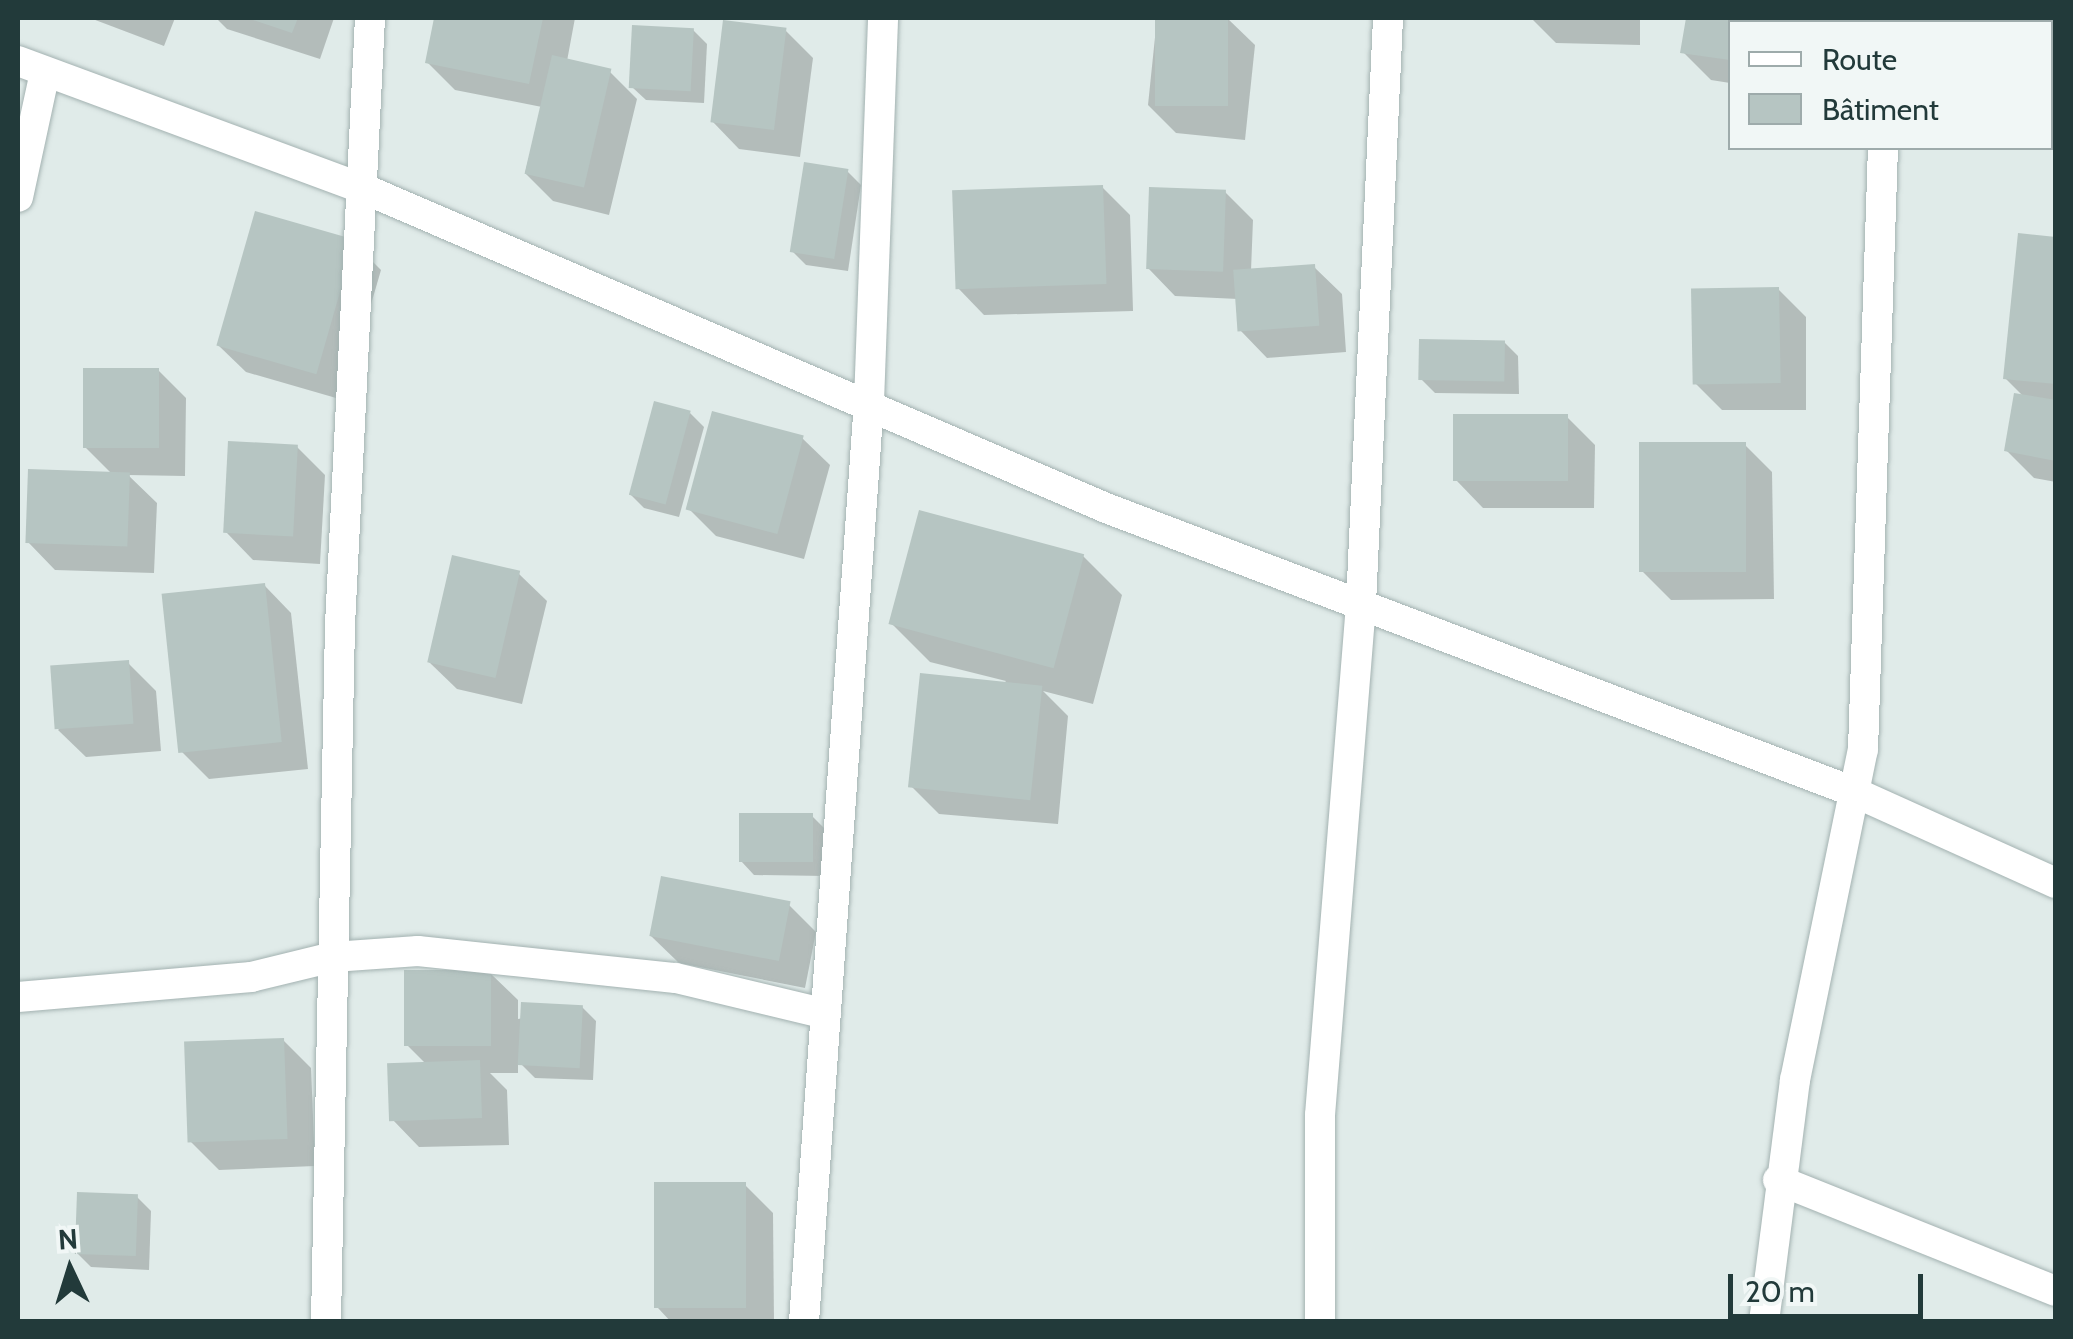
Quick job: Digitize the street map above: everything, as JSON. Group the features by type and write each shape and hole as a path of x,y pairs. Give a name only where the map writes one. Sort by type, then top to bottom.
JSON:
{"street":[{"path":"326,1322 340,625 370,18"},
{"path":"804,1322 869,402 883,18"},
{"path":"1320,1322 1320,1115 1360,604 1388,18"},
{"path":"18,196 31,66 362,188 869,402 1106,508 1854,792 2056,883"},
{"path":"1764,1322 1778,1180 1863,750 1883,150"},
{"path":"18,997 251,977 333,958 418,952 546,960 676,978 826,1014"},
{"path":"1778,1180 2056,1291"}],"building":[{"path":"247,18 298,18 292,33"},
{"path":"434,18 543,18 529,84 425,63"},
{"path":"1155,18 1228,18 1228,106 1155,106"},
{"path":"1686,18 1797,18 1728,20 1728,60 1680,53"},
{"path":"723,20 787,28 774,130 710,122"},
{"path":"632,25 694,28 691,91 629,88"},
{"path":"552,55 611,69 584,188 525,174"},
{"path":"804,162 848,169 834,259 790,252"},
{"path":"1103,185 1106,284 956,289 952,190"},
{"path":"1149,187 1226,190 1223,272 1146,269"},
{"path":"255,211 355,240 316,374 216,346"},
{"path":"2018,233 2056,237 2056,384 2003,379"},
{"path":"1315,264 1319,326 1238,332 1233,270"},
{"path":"1779,287 1781,383 1693,385 1691,289"},
{"path":"1419,339 1505,341 1504,381 1418,380"},
{"path":"83,368 159,368 159,448 83,448"},
{"path":"2014,393 2056,400 2056,461 2004,451"},
{"path":"654,401 691,411 666,505 629,495"},
{"path":"712,411 804,436 777,534 686,510"},
{"path":"1453,414 1568,414 1568,481 1453,481"},
{"path":"228,441 298,445 293,537 223,533"},
{"path":"1639,442 1746,442 1746,572 1639,572"},
{"path":"28,469 130,473 127,547 25,543"},
{"path":"919,510 1084,554 1054,668 888,624"},
{"path":"452,555 520,571 495,678 427,662"},
{"path":"265,583 282,742 178,753 162,594"},
{"path":"129,660 133,724 55,729 50,666"},
{"path":"920,673 1042,686 1030,800 908,787"},
{"path":"739,813 813,813 813,862 739,862"},
{"path":"661,876 791,901 779,961 649,936"},
{"path":"404,970 491,970 491,1046 404,1046"},
{"path":"521,1002 583,1005 580,1068 518,1065"},
{"path":"284,1038 288,1139 188,1142 184,1041"},
{"path":"480,1060 482,1118 389,1121 387,1063"},
{"path":"654,1182 746,1182 746,1308 654,1308"},
{"path":"77,1192 138,1194 136,1256 75,1254"}]}
